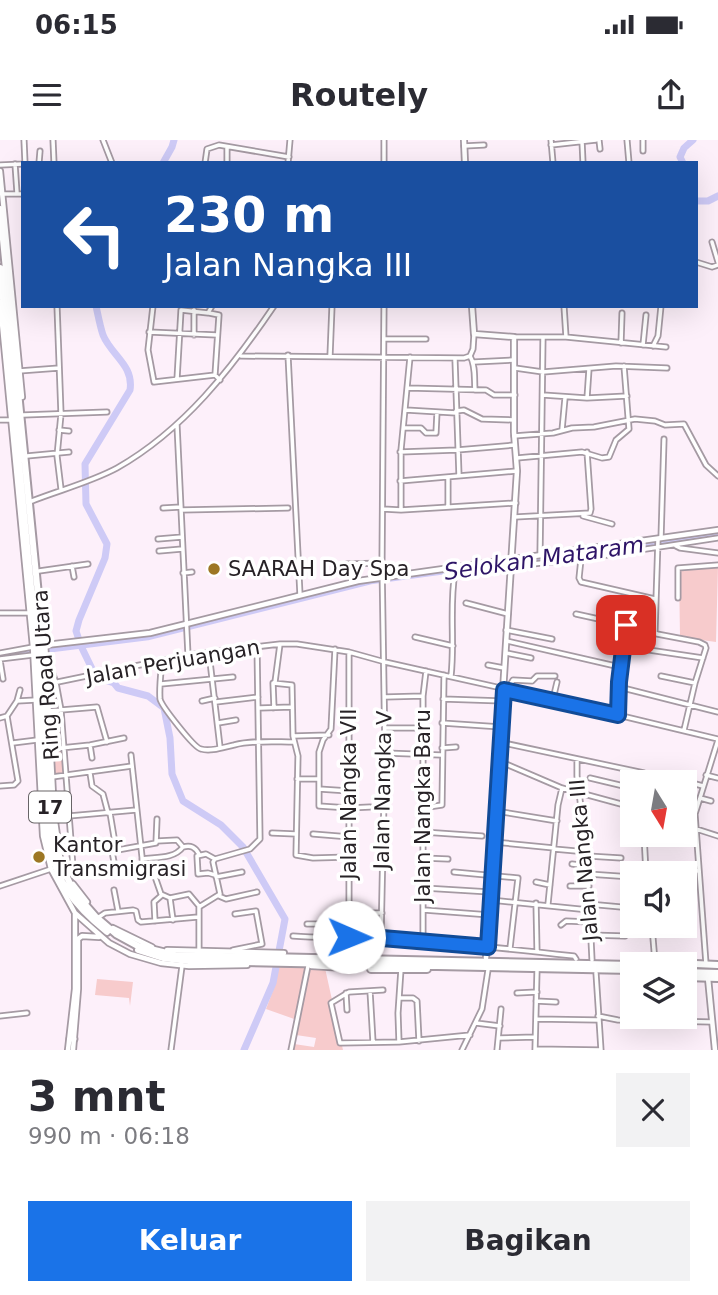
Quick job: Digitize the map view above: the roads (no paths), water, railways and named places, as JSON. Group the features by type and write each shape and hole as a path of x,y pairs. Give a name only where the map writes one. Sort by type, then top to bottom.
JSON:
{"highway":[{"name":"17","path":"0,209 38,586 34,615"},
{"name":"17","path":"0,268 34,615 38,626 55,852 66,878 84,906 116,934 138,946 176,956 440,959 535,967"},
{"name":"17","path":"40,650 38,718 47,837 54,863 68,895 114,938 136,950 177,960 222,964 268,959"},
{"name":"17","path":"283,959 345,966 620,967"},
{"path":"440,959 576,959 620,965"},
{"path":"697,964 718,969"},
{"path":"345,966 401,970 535,967 596,972 620,968"},
{"path":"697,971 718,969"},
{"path":"697,975 718,978"}],"street":[{"path":"24,140 24,161"},
{"path":"53,140 54,161"},
{"path":"103,140 111,161"},
{"path":"205,161 207,149 219,143 288,160 290,140"},
{"path":"384,140 384,161"},
{"path":"553,161 551,142 598,140 600,149"},
{"path":"627,140 628,161"},
{"path":"643,140 643,151"},
{"path":"582,141 583,161"},
{"path":"465,161 464,143 484,145"},
{"path":"227,161 228,147"},
{"path":"39,161 40,151"},
{"path":"261,154 261,161"},
{"path":"0,165 21,163"},
{"path":"2,194 20,193 15,164"},
{"name":"Ring Road Utara","path":"0,171 39,571 37,740 43,836 51,869 75,913 109,943 143,959 182,966 222,964"},
{"path":"698,263 712,267 718,264 712,242"},
{"name":"Ring Road Utara","path":"0,302 34,615 48,684 51,796 58,851 64,869 99,917 124,935 147,945 175,951 224,952 268,959"},
{"path":"57,308 61,414 57,452 62,490"},
{"path":"153,308 148,350 153,380 157,383 215,375"},
{"path":"208,313 211,308"},
{"path":"32,501 100,476 129,460 177,425 241,356 273,308"},
{"path":"330,356 332,308"},
{"name":"Jalan Nangka V","path":"382,938 385,697 382,563 384,308"},
{"path":"470,356 474,334 472,308"},
{"path":"564,308 566,337"},
{"path":"653,346 658,335 662,308"},
{"path":"177,379 181,310 194,310 218,314 215,375 220,380"},
{"path":"194,310 194,335"},
{"path":"621,343 622,313"},
{"path":"643,345 646,314"},
{"path":"149,332 218,335"},
{"path":"474,334 566,337 666,347"},
{"path":"506,690 505,640 517,471 514,436 514,337"},
{"path":"540,554 543,338"},
{"path":"384,339 426,339"},
{"path":"288,355 300,595"},
{"path":"241,356 455,359 470,356"},
{"path":"470,356 474,362 475,390"},
{"path":"401,510 401,452 410,357"},
{"path":"455,359 459,476"},
{"path":"474,362 515,360"},
{"path":"515,368 543,372 624,366 667,368"},
{"path":"517,458 587,453 602,458 610,457 616,440 628,431 624,366"},
{"path":"19,371 59,368"},
{"path":"587,398 589,369"},
{"path":"0,376 7,376"},
{"path":"284,384 290,384"},
{"path":"408,388 486,390 494,396 514,395"},
{"path":"543,395 565,398 626,396"},
{"path":"562,431 565,398"},
{"path":"406,410 466,411 482,419 514,420"},
{"path":"23,415 107,412"},
{"path":"404,428 421,428 426,433 436,433 437,412"},
{"path":"514,436 594,427 628,420 648,419 665,425 684,424 706,465 718,476"},
{"path":"0,420 11,420"},
{"path":"177,425 188,655"},
{"path":"59,430 69,431"},
{"path":"664,439 654,620 657,634 705,645 684,730"},
{"path":"401,452 515,445"},
{"path":"27,456 69,452"},
{"path":"515,517 590,513 587,453"},
{"path":"400,481 517,471"},
{"path":"448,477 448,507"},
{"path":"383,509 516,503"},
{"path":"163,508 288,508"},
{"path":"577,514 612,524"},
{"path":"450,677 455,572 581,559 718,530"},
{"path":"158,539 182,537"},
{"path":"675,545 718,538"},
{"path":"0,653 40,650 185,628 300,595 540,554 659,542 718,553"},
{"path":"159,551 182,549"},
{"path":"581,559 581,582 656,599"},
{"path":"347,564 382,563"},
{"path":"39,571 88,564"},
{"path":"678,598 678,568 718,565"},
{"path":"72,566 74,577"},
{"path":"183,573 191,572"},
{"path":"466,603 508,614"},
{"path":"0,613 34,615"},
{"path":"576,614 626,625"},
{"path":"618,715 622,646 629,617 654,620"},
{"path":"506,630 552,639"},
{"path":"415,637 453,646"},
{"path":"505,640 620,667"},
{"path":"274,708 273,684 279,644"},
{"name":"Jalan Perjuangan","path":"48,684 188,655 279,644 349,652 718,739"},
{"path":"116,873 112,852 116,849 175,839 183,846 192,847 199,854 215,859 250,849 258,843 260,742 257,646"},
{"path":"622,646 703,658"},
{"path":"335,649 329,735 323,740 319,752 319,806 370,807"},
{"path":"3,679 0,660 40,650"},
{"path":"40,650 56,683 61,710 73,867 64,869"},
{"name":"Jalan Nangka VII","path":"349,652 349,937"},
{"path":"209,653 220,747"},
{"path":"505,653 531,658"},
{"path":"162,660 162,705 171,713 191,743 201,749 329,735"},
{"path":"488,665 504,668"},
{"name":"Jalan Nangka Baru","path":"423,941 423,696 426,671"},
{"path":"422,808 442,805 444,675"},
{"path":"486,958 503,701 513,680 532,681 537,676 555,676"},
{"path":"661,676 695,683"},
{"path":"161,684 233,677"},
{"path":"275,682 292,685 294,739 298,756 297,856 334,859 350,857"},
{"path":"553,699 557,682"},
{"path":"619,687 718,712"},
{"path":"0,786 14,785 18,781 8,716 20,690"},
{"path":"385,697 423,696"},
{"path":"202,701 258,697"},
{"path":"443,699 503,701"},
{"path":"17,701 36,700"},
{"path":"259,708 292,707"},
{"path":"49,711 97,708 107,742"},
{"path":"0,718 8,716"},
{"path":"218,723 236,720"},
{"path":"442,723 501,727"},
{"path":"384,728 415,728"},
{"path":"51,749 124,738"},
{"path":"697,807 718,739"},
{"path":"13,743 37,740"},
{"path":"499,742 627,770"},
{"path":"90,745 92,758"},
{"path":"442,748 456,747"},
{"path":"384,753 441,755"},
{"path":"131,755 142,859 144,868 154,872 162,895"},
{"name":"Jalan Nangka III","path":"499,761 562,788 620,804"},
{"name":"Jalan Nangka III","path":"577,761 588,866 592,960"},
{"path":"52,777 132,766"},
{"path":"90,773 92,786 104,796 116,849"},
{"path":"706,775 718,778"},
{"path":"590,778 620,785"},
{"path":"297,779 319,779"},
{"path":"697,785 703,786"},
{"path":"548,904 562,788"},
{"path":"319,789 349,791"},
{"path":"699,798 711,801"},
{"path":"54,814 136,810"},
{"path":"496,811 557,821"},
{"path":"156,841 157,819"},
{"path":"697,829 718,835"},
{"path":"423,832 482,836"},
{"path":"272,833 296,834"},
{"path":"313,834 349,837"},
{"path":"494,842 621,858"},
{"path":"142,859 172,856 183,846"},
{"path":"697,847 706,964"},
{"path":"199,854 198,874 216,876 242,872"},
{"path":"424,858 448,859"},
{"path":"215,859 213,865 219,896"},
{"path":"572,864 588,866"},
{"path":"0,886 51,869"},
{"path":"454,873 518,878 510,948"},
{"path":"588,874 620,876"},
{"path":"537,882 550,885"},
{"path":"570,887 589,886"},
{"path":"423,888 492,892"},
{"path":"114,890 118,911"},
{"path":"199,906 219,896 226,899 257,892"},
{"path":"162,895 170,898 189,894 199,906 199,952"},
{"path":"155,921 154,902 162,895"},
{"path":"170,898 173,920"},
{"path":"491,901 620,908"},
{"path":"536,903 537,951"},
{"path":"424,909 490,915"},
{"path":"99,917 105,913 134,910 139,922 198,917"},
{"path":"224,952 262,944 256,911 235,914"},
{"path":"70,1050 75,989 75,913"},
{"path":"349,913 382,913"},
{"path":"561,926 566,920 589,922"},
{"path":"307,924 349,924"},
{"path":"72,1039 78,939 90,935 109,943"},
{"path":"590,935 620,936"},
{"path":"293,936 382,938 510,948 574,956 576,959"},
{"path":"283,959 308,966 345,966"},
{"path":"171,1050 182,966"},
{"path":"290,1050 308,966"},
{"path":"535,967 535,1049 601,1050 596,972"},
{"path":"399,1042 398,998 401,970"},
{"path":"462,1050 484,1002 488,970"},
{"path":"708,978 715,1050"},
{"path":"370,990 373,1042"},
{"path":"383,990 346,993 331,1003 340,1043 419,1041 470,1035"},
{"path":"517,993 537,992"},
{"path":"346,993 347,1010"},
{"path":"398,998 414,998 417,1001 419,1041"},
{"path":"536,1001 556,1002"},
{"path":"497,1050 501,1009"},
{"path":"0,1016 27,1013"},
{"path":"536,1019 712,1022"},
{"path":"476,1023 500,1026"},
{"path":"498,1038 535,1037"}],"waterway":[{"path":"164,161 174,140"},
{"path":"682,161 680,157 684,148 693,140"},
{"path":"698,201 708,201 718,196"},
{"path":"96,308 103,335 129,374 130,390 85,464 86,504 107,544 105,558 76,631 96,677 114,683 118,688 148,696 164,708 170,738 172,774 183,801 221,825 243,847 285,919 273,983 244,1050"},
{"name":"Selokan Mataram","path":"44,651 148,638 371,582 718,535"},
{"name":"Selokan Mataram","path":"0,657 35,652"}],"place":[{"name":"SAARAH Day Spa","path":"214,569"},
{"name":"Kantor Transmigrasi","path":"39,857"}]}
